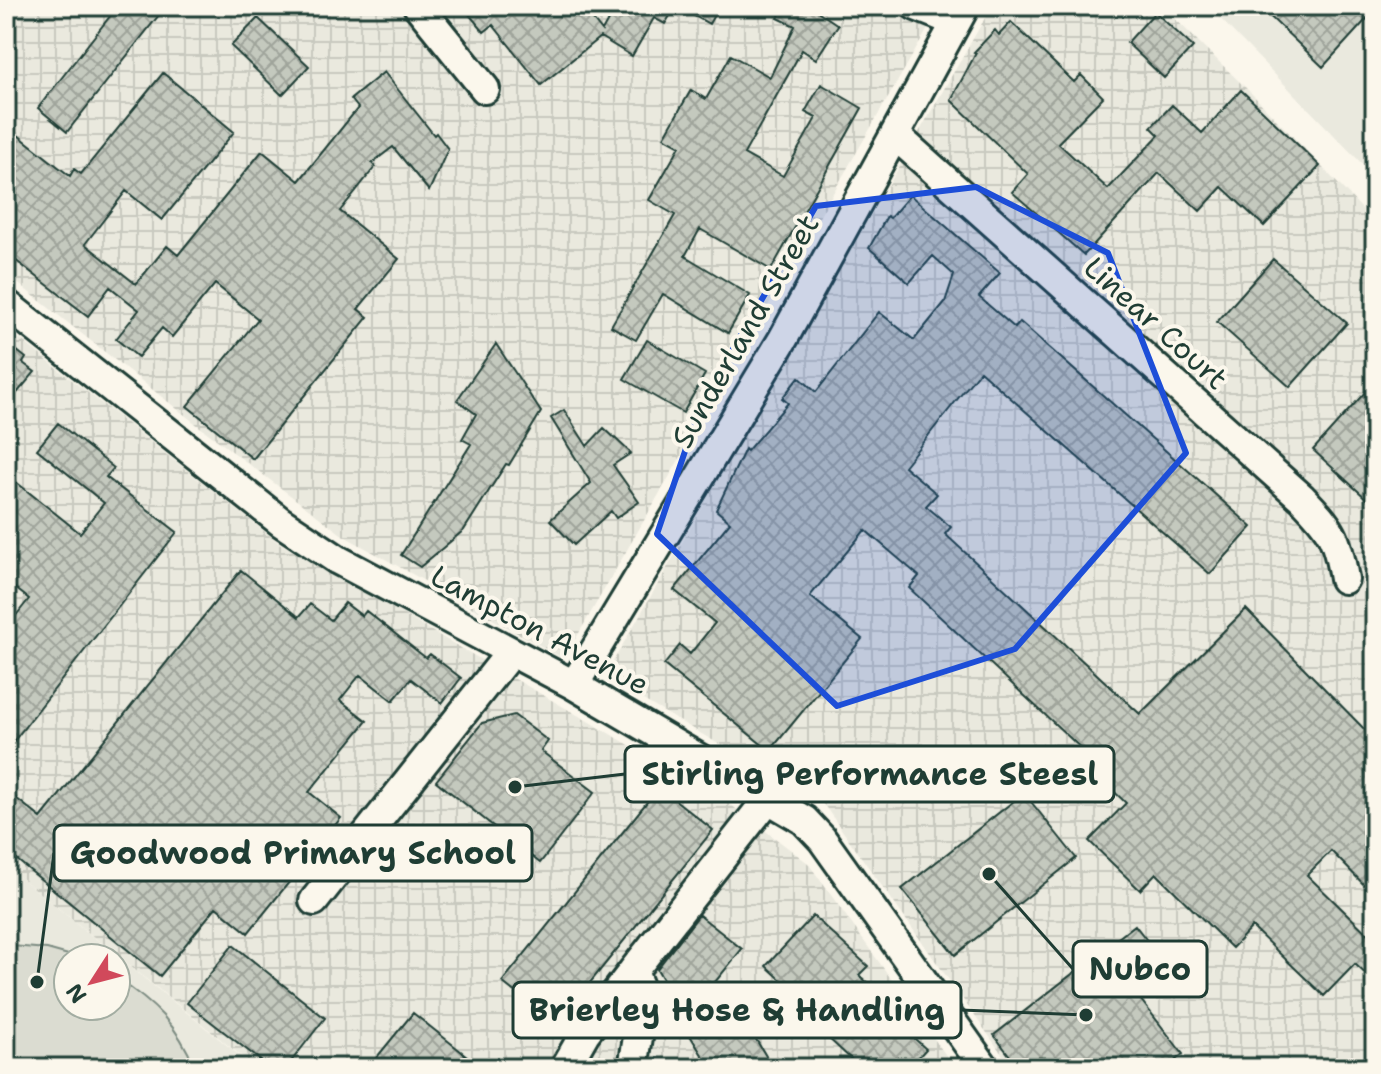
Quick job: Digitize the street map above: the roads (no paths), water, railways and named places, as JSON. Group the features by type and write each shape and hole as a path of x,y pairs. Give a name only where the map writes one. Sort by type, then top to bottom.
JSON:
{"street":[{"path":"418,6 485,89"},
{"path":"916,6 960,14"},
{"name":"Sunderland Street","path":"574,685 783,339 960,14"},
{"name":"Linear Court","path":"895,135 1302,498 1327,524 1338,543 1344,579"},
{"name":"Lampton Avenue","path":"6,304 281,522 338,560 574,685 804,820 822,839 985,1068"},
{"path":"314,901 511,652"},
{"path":"565,1068 585,1033 768,799"},
{"path":"633,971 644,1000 633,1068"}],"place":[{"name":"Stirling Performance Steesl","path":"515,787"},
{"name":"Nubco","path":"989,874"},
{"name":"Goodwood Primary School","path":"37,982"},
{"name":"Brierley Hose & Handling","path":"1086,1015"}]}
